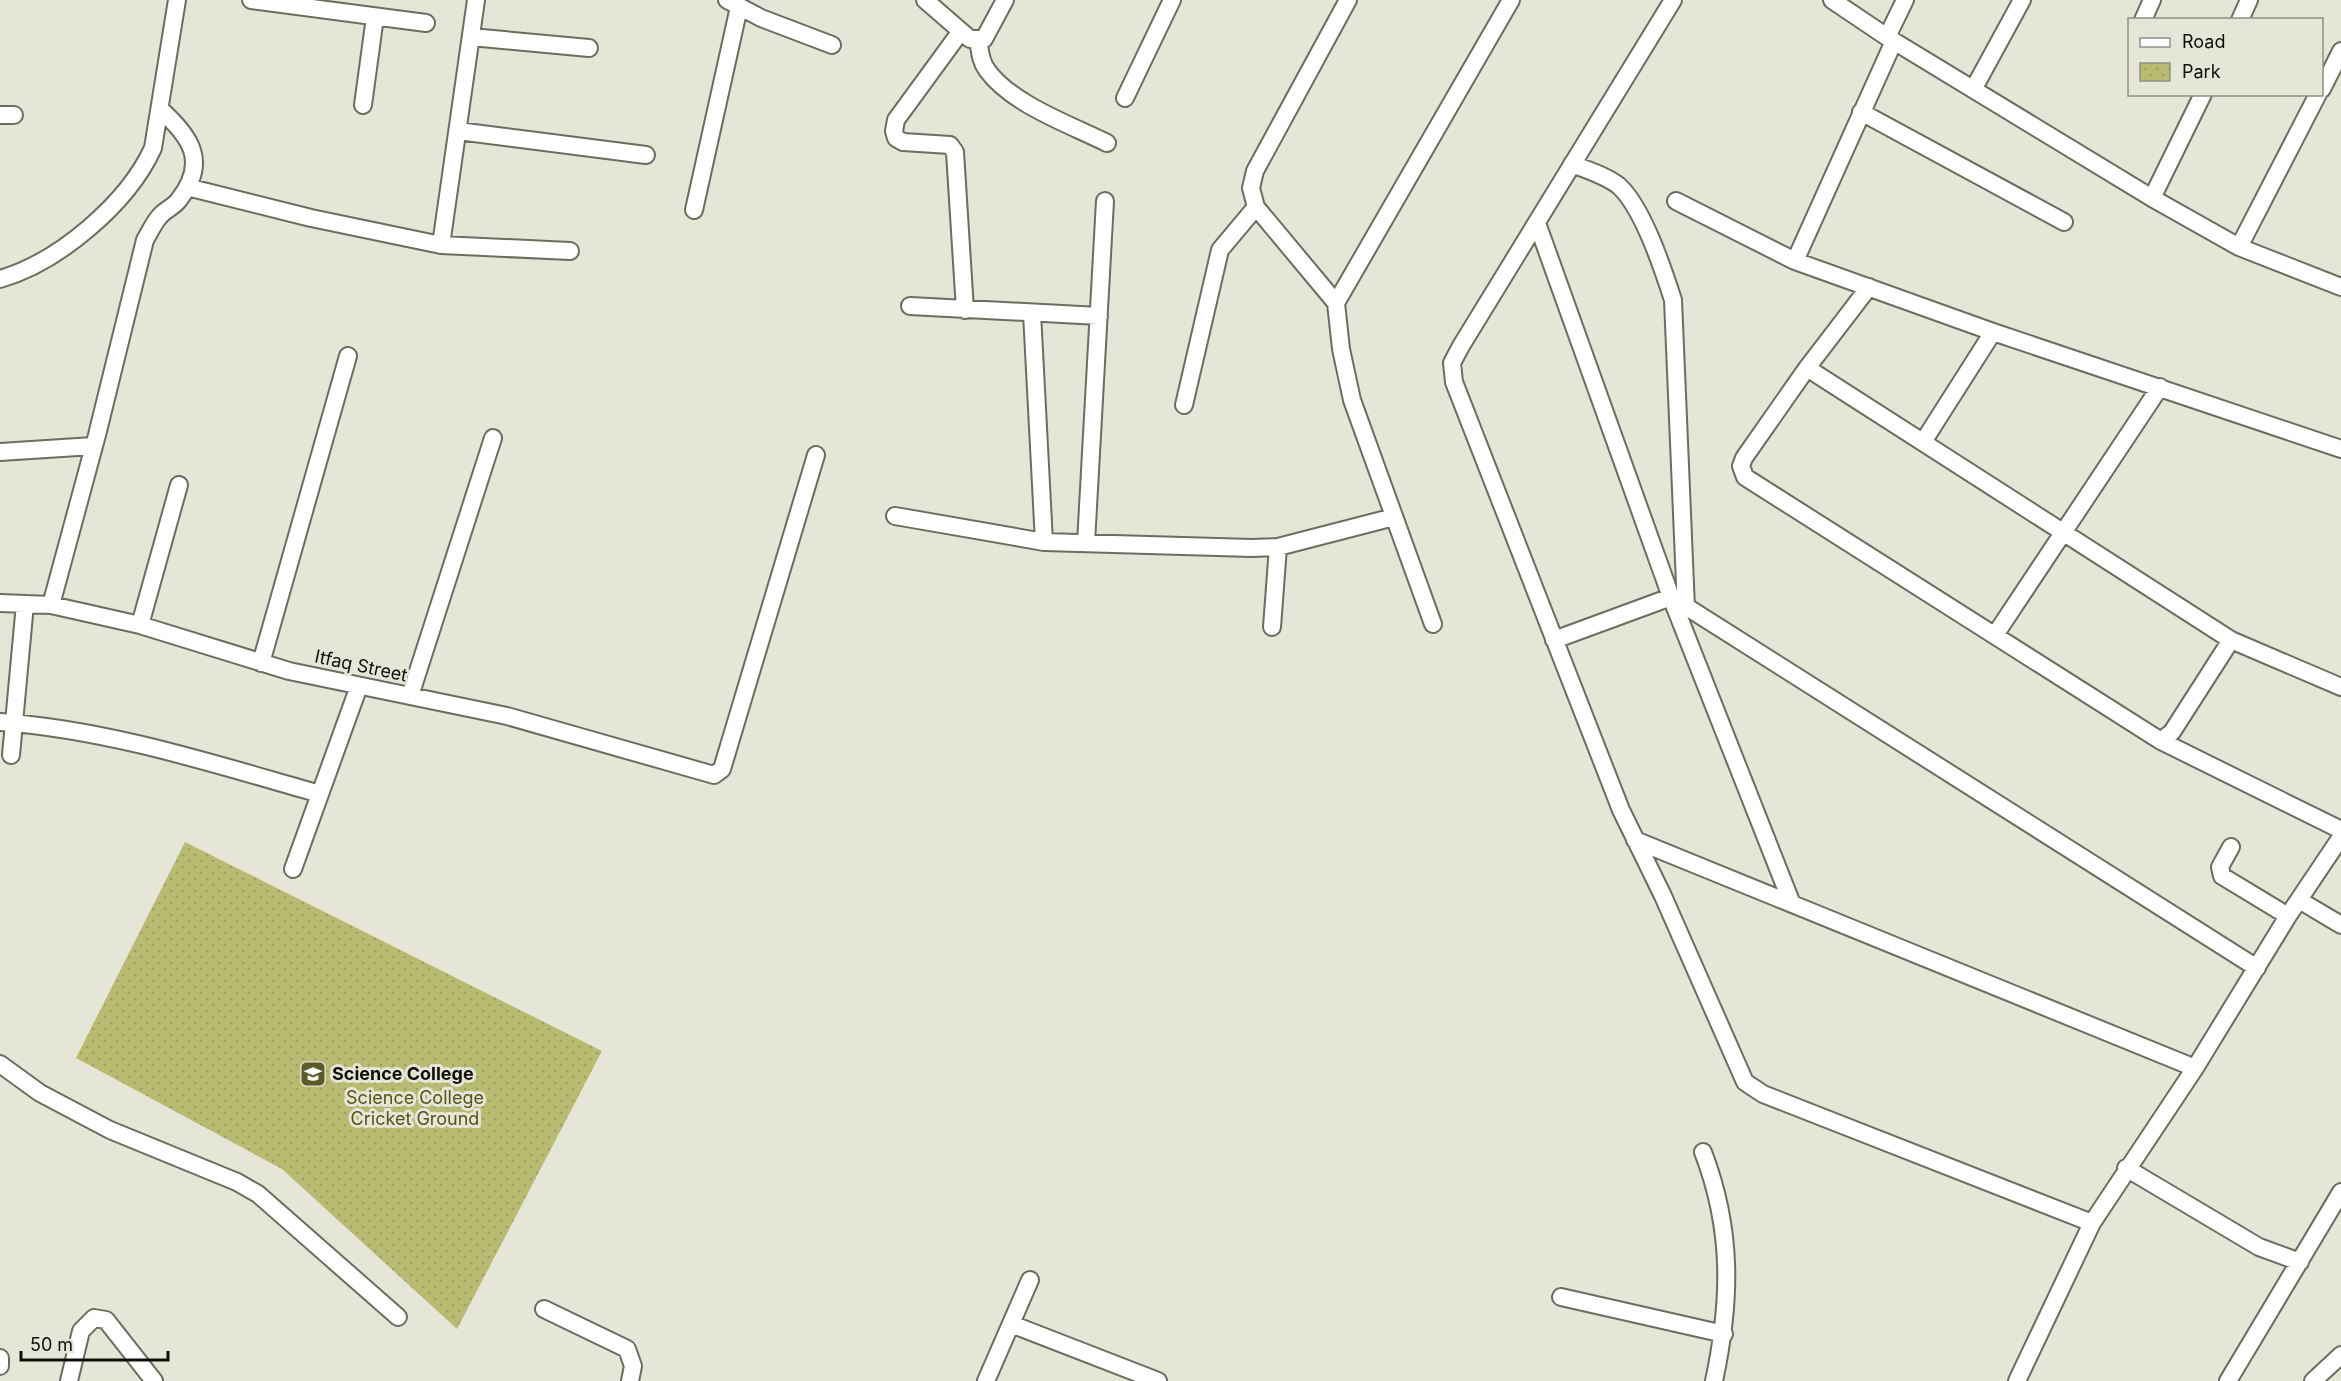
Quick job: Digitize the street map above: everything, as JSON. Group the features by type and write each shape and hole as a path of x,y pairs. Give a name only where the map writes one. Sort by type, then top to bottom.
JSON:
{"street":[{"path":"0,279 41,263 91,225 130,188 144,168 153,148 177,0"},
{"path":"251,0 426,23"},
{"path":"441,245 476,0"},
{"path":"925,0 970,39 984,39 989,34 1005,0"},
{"path":"1125,98 1172,0"},
{"path":"1348,0 1255,171 1251,188 1256,207 1336,303 1341,349 1352,400 1433,624"},
{"path":"1336,303 1510,0"},
{"path":"1673,0 1452,363 1454,381 1554,640 1635,840 1663,896 1745,1082 1762,1094 2092,1222"},
{"path":"1832,0 1891,39 2152,198 2239,247 2340,285"},
{"path":"1795,261 1861,112 1905,0"},
{"path":"1974,88 2022,0"},
{"path":"2144,18 2152,0"},
{"path":"2241,18 2249,0"},
{"path":"694,210 733,3 761,18 832,45"},
{"path":"363,105 375,17"},
{"path":"962,31 896,120 894,131 896,138 903,142 950,145 955,152 964,309"},
{"path":"471,37 588,48"},
{"path":"978,39 981,59 996,81 1026,103 1107,143"},
{"path":"2323,86 2341,51"},
{"path":"2152,198 2202,96"},
{"path":"2239,247 2317,96"},
{"path":"51,605 145,240 160,216 177,202 187,187 194,150 181,129 160,109"},
{"path":"1861,112 2064,222"},
{"path":"458,131 646,155"},
{"path":"1572,164 1618,185 1630,198 1660,259 1673,300 1686,608"},
{"path":"187,187 311,218 441,245 570,251"},
{"path":"1086,543 1105,201"},
{"path":"1676,201 1795,261 1993,332 2341,449"},
{"path":"1184,405 1220,250 1256,207"},
{"path":"1537,223 1671,597 1792,904"},
{"path":"1869,287 1807,368 1744,458 1741,466 1745,477 2161,741 2341,830"},
{"path":"910,306 1099,316"},
{"path":"1032,313 1044,542"},
{"path":"1923,442 1993,332"},
{"path":"261,663 348,356"},
{"path":"1807,368 2231,640 2341,687"},
{"path":"1995,635 2062,531 2160,387"},
{"path":"411,696 493,438"},
{"path":"0,452 93,446"},
{"name":"Itfaq Street","path":"0,603 51,605 140,625 261,663 359,686 507,716 714,775 722,769 816,455"},
{"path":"140,625 179,485"},
{"path":"895,516 1044,542 1278,547 1394,517"},
{"path":"1272,627 1278,547"},
{"path":"1671,597 2257,968"},
{"path":"1554,640 1671,597"},
{"path":"10,756 7,723 25,604"},
{"path":"2161,741 2172,732 2231,640"},
{"path":"293,869 359,686"},
{"path":"7,723 91,732 168,750 320,794"},
{"path":"2018,1381 2092,1222 2195,1068 2288,916 2341,837"},
{"path":"1635,840 2195,1068"},
{"path":"2231,847 2220,867 2222,876 2288,916"},
{"path":"2299,900 2341,925"},
{"path":"0,1064 40,1093 110,1130 237,1182 258,1194 398,1317"},
{"path":"1703,1152 1716,1186 1725,1236 1728,1275 1724,1334 1714,1381"},
{"path":"2126,1168 2259,1247 2300,1262"},
{"path":"2228,1381 2341,1192"},
{"path":"986,1381 1030,1280"},
{"path":"1561,1297 1724,1334"},
{"path":"544,1309 627,1349 632,1356 633,1366 630,1381"},
{"path":"69,1381 81,1331 94,1318 106,1320 154,1381"},
{"path":"1011,1324 1137,1377 1158,1381"},
{"path":"2313,1381 2341,1355"},
{"path":"0,1358 0,1366"}],"green space":[{"name":"Science College Cricket Ground","path":"185,842 602,1051 457,1329 282,1169 76,1058"}],"place":[{"name":"Science College","path":"313,1074"}]}
